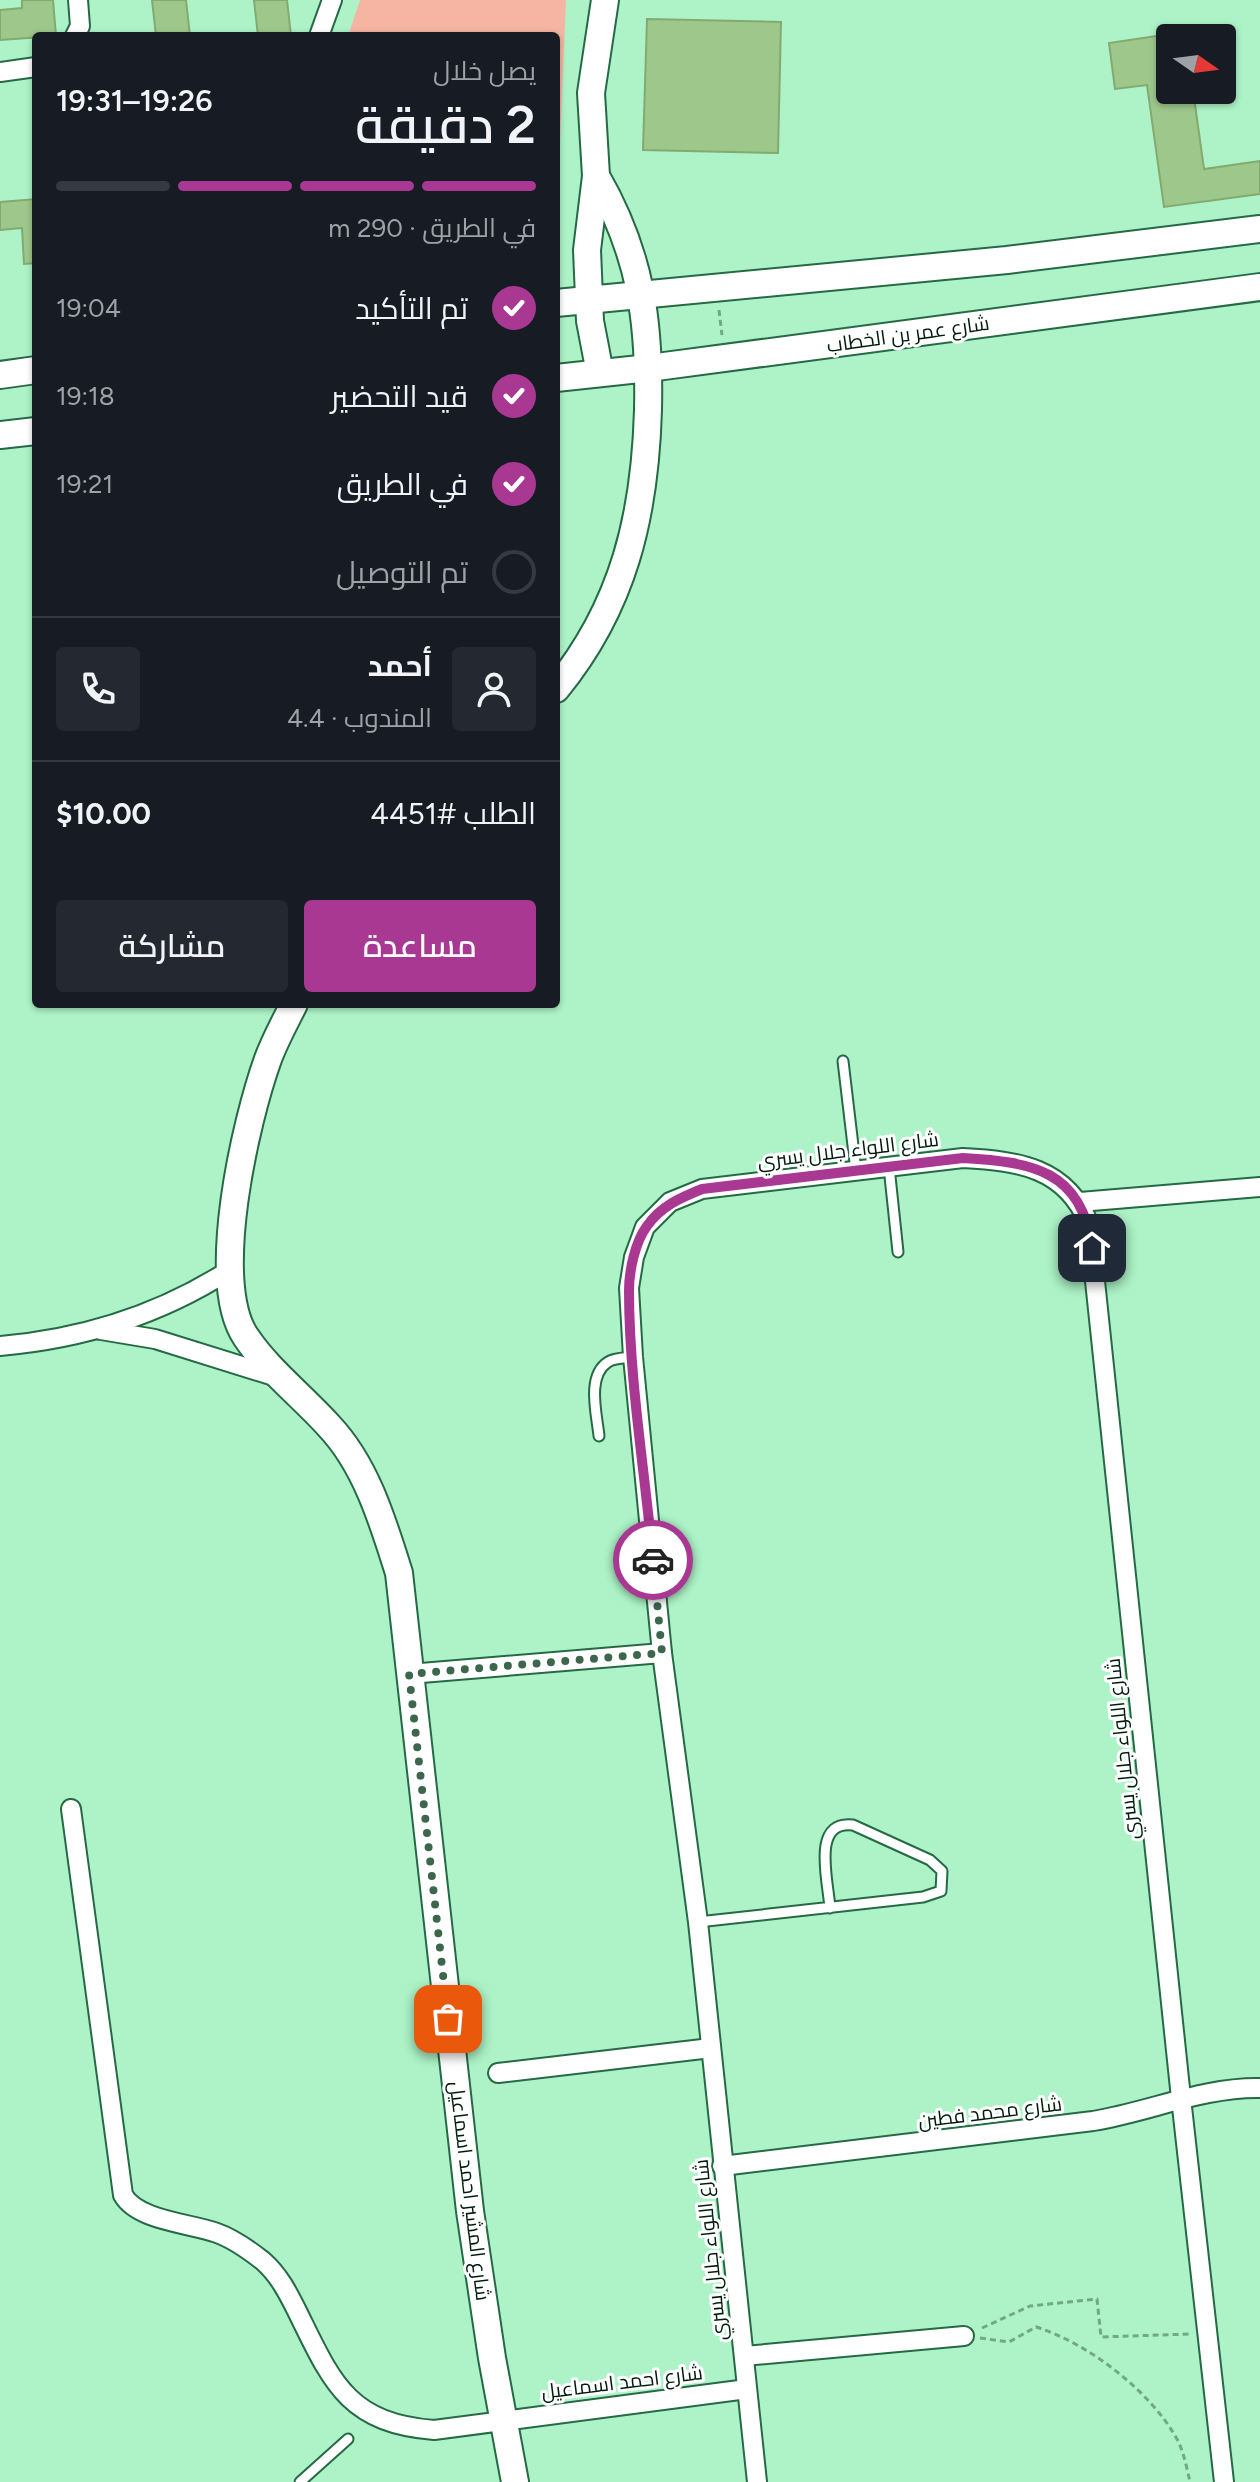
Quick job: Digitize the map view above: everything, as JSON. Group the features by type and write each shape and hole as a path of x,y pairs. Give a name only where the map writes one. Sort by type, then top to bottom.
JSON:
{"street":[{"path":"77,32 80,26 78,0"},
{"path":"320,32 332,0"},
{"path":"600,373 588,300 587,250 596,176 591,93 605,0"},
{"path":"0,72 32,68"},
{"path":"560,683 611,604 629,554 643,486 649,368 643,296 625,233 596,176"},
{"path":"560,303 1007,260 1260,229"},
{"name":"شارع عمر بن الخطاب","path":"560,378 1260,287"},
{"path":"0,375 32,371"},
{"path":"0,435 32,431"},
{"name":"شارع المشير احمد اسماعيل","path":"292,1008 269,1058 248,1124 228,1271 235,1317 245,1336 332,1429 359,1471 383,1520 399,1573 470,2211 515,2482"},
{"name":"شارع اللواء جلال يسري","path":"757,2482 698,1922 662,1653 629,1288 634,1257 645,1227 670,1202 702,1189 963,1158 1031,1167 1055,1179 1080,1202 1089,1224 1224,2482"},
{"path":"1080,1202 1260,1187"},
{"path":"0,1346 54,1341 98,1329 173,1302 228,1271"},
{"path":"98,1329 178,1345 283,1379"},
{"path":"409,1674 662,1653"},
{"name":"شارع احمد اسماعيل","path":"71,1809 122,2186 128,2204 135,2210 218,2233 244,2246 267,2264 285,2287 331,2379 351,2401 376,2417 404,2428 434,2430 747,2389"},
{"path":"498,2073 711,2048"},
{"name":"شارع محمد فطين","path":"722,2166 1093,2121 1181,2098 1260,2088"},
{"path":"744,2356 964,2336"}],"lane":[{"path":"843,1061 856,1171"},
{"path":"889,1167 898,1252"},
{"path":"599,1436 595,1390 598,1372 609,1361 633,1357"},
{"path":"698,1922 830,1908 932,1894 941,1891 942,1871 930,1860 853,1825 842,1823 832,1827 825,1839 830,1908"},
{"path":"300,2482 348,2439"}],"path":[{"path":"717,288 725,358"},
{"path":"964,2336 1030,2306 1097,2299 1101,2337 1207,2333"},
{"path":"964,2336 1009,2342 1036,2327 1088,2351 1134,2386 1159,2413 1179,2442 1190,2482"}],"shaded area":[{"path":"360,0 566,0 560,143 560,32 349,32"}],"building":[{"path":"22,0 53,0 56,32 32,32 32,38 0,40 0,10 22,8"},
{"path":"152,0 186,0 190,32 156,32"},
{"path":"254,0 287,0 291,32 258,32"},
{"path":"647,19 781,22 778,153 643,150"},
{"path":"1156,36 1156,104 1195,104 1204,169 1260,161 1260,194 1164,207 1147,85 1115,89 1109,43"},
{"path":"32,199 32,263 24,264 22,228 0,230 0,202"}],"way so far":[{"path":"448,2019 409,1674 662,1653 653,1560"}],"route":[{"path":"653,1560 629,1288 634,1257 645,1227 670,1202 702,1189 963,1158 995,1160 1031,1167 1055,1179 1080,1202 1089,1224 1092,1248"}]}
